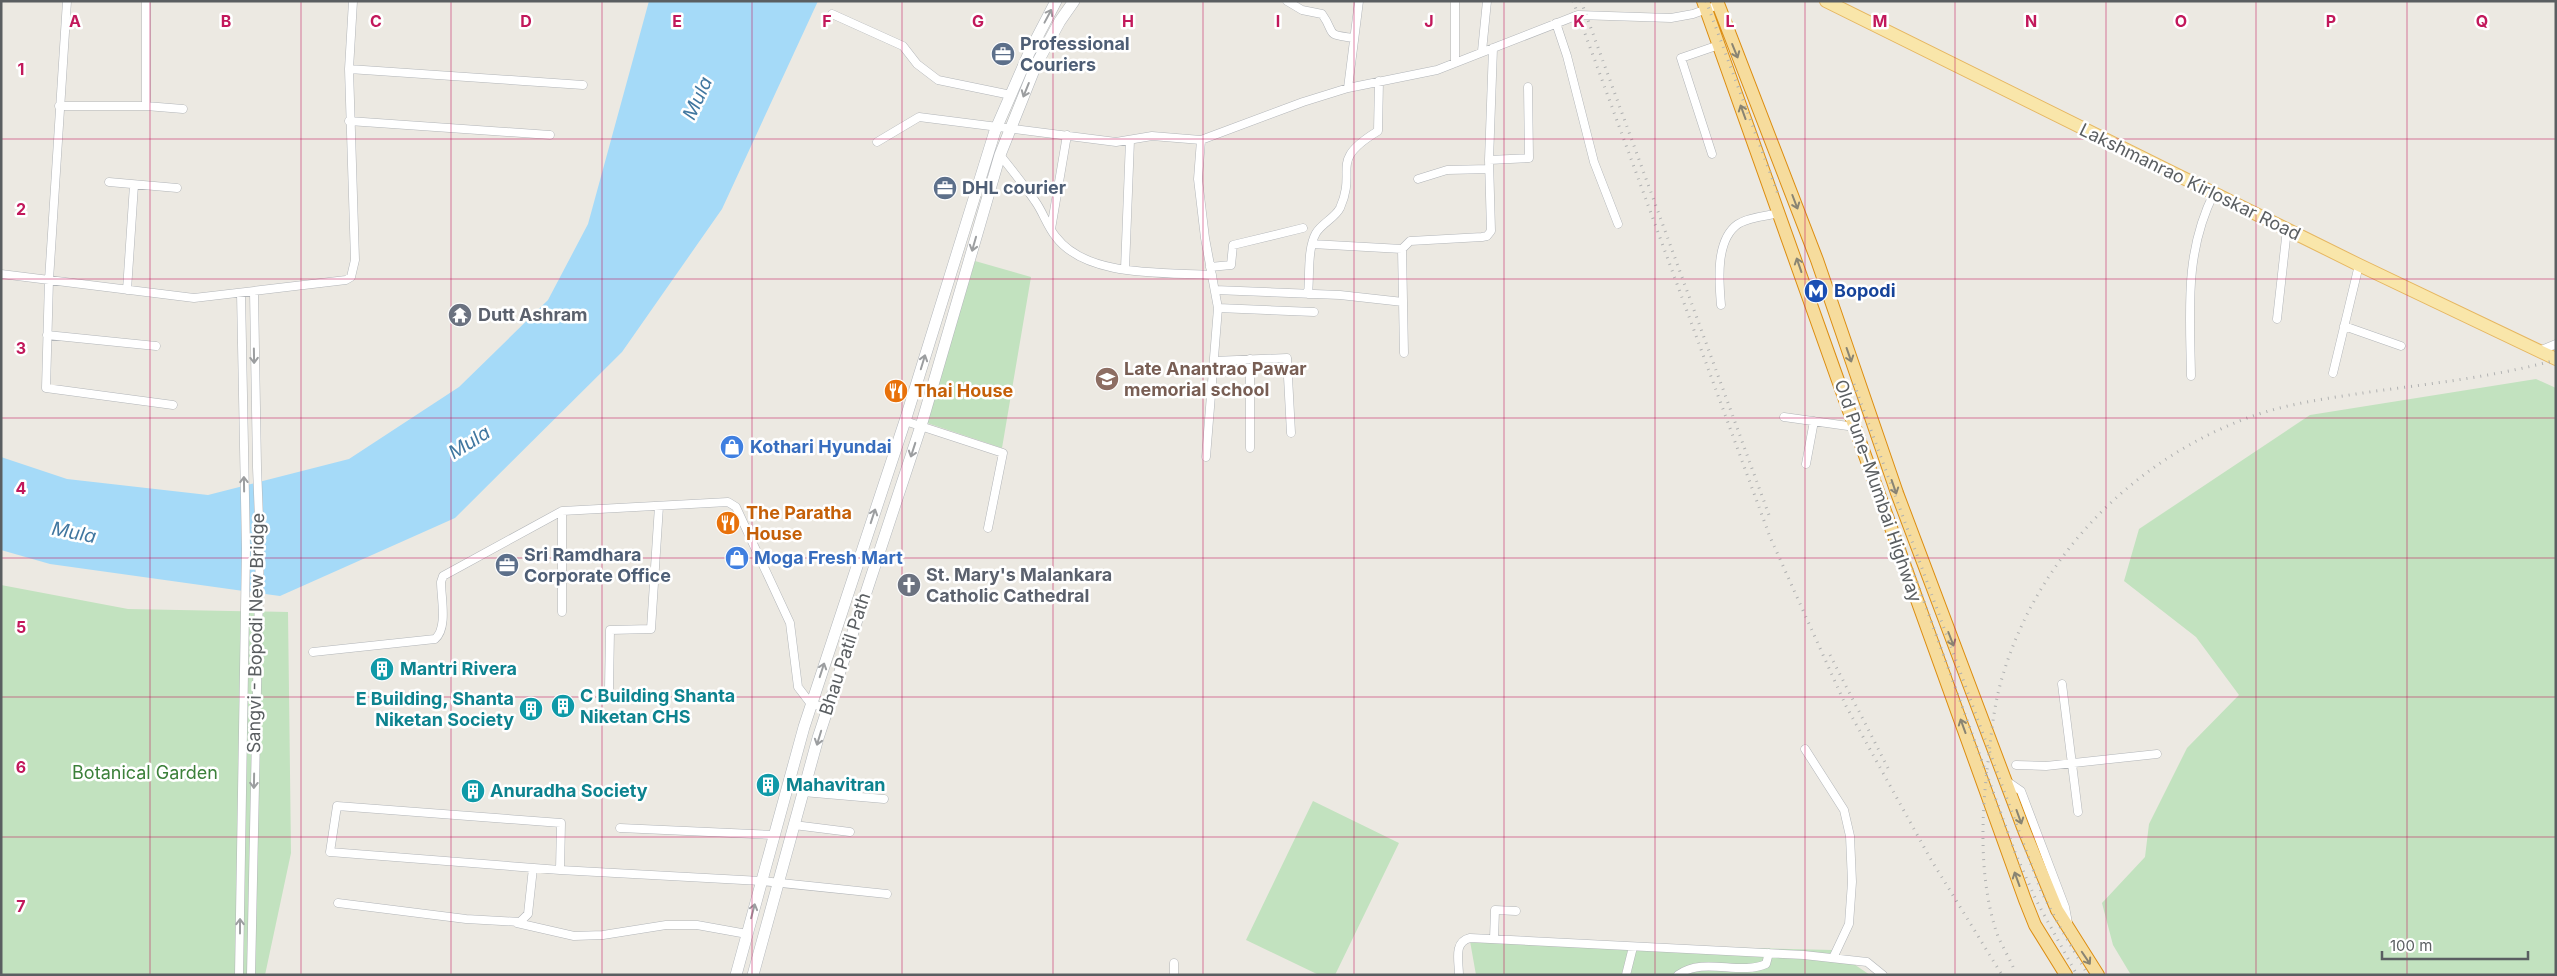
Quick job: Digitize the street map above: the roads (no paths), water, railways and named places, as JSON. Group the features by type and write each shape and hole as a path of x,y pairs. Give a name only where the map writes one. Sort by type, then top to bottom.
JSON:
{"highway":[{"name":"Old Pune–Mumbai Highway","path":"1711,4 1719,46 2025,900 2035,924 2066,975"},
{"name":"Old Pune–Mumbai Highway","path":"1711,4 1816,260 1928,580 2049,893 2067,929 2098,975"},
{"path":"1970,746 1990,739"}],"main road":[{"name":"Bhau Patil Path","path":"736,975 811,704 905,421 997,126 1029,54 1056,1"},
{"name":"Bhau Patil Path","path":"753,975 828,708 921,426 1000,155 1036,66 1060,21 1074,1"},
{"name":"Lakshmanrao Kirloskar Road","path":"1826,1 2359,265 2556,359"}],"street":[{"path":"67,1 49,280 46,388 173,405"},
{"path":"146,1 146,106"},
{"path":"1,274 194,298 346,280 351,277 355,260 349,69 353,1"},
{"path":"1288,1 1302,10 1322,14 1330,32 1334,35 1354,38"},
{"path":"1348,88 1359,1"},
{"path":"1455,1 1455,63"},
{"path":"1482,51 1486,1"},
{"path":"877,142 919,117 1116,142 1152,136 1201,140 1303,102 1348,88 1437,70 1578,15 1671,18 1693,14 1711,4"},
{"path":"832,14 903,46 917,64 938,80 1011,95"},
{"path":"1556,23 1567,56 1594,162 1618,224"},
{"path":"1712,154 1680,58 1719,46"},
{"path":"1312,244 1402,248 1410,241 1420,239 1482,237 1490,234 1489,164 1493,48"},
{"path":"349,69 583,85"},
{"path":"1308,294 1312,244 1316,234 1339,208 1344,191 1346,159 1359,142 1378,131 1379,82"},
{"path":"1418,179 1447,170 1528,158 1528,87"},
{"path":"59,106 146,106 184,109"},
{"path":"350,121 550,135"},
{"path":"1051,229 1066,135"},
{"path":"1125,269 1130,140"},
{"path":"1201,140 1198,179 1218,308 1206,457"},
{"path":"1000,155 1035,202 1056,238 1073,254 1090,262 1125,269 1211,271 1231,265 1233,245 1302,228"},
{"path":"109,182 176,188"},
{"path":"127,290 134,185"},
{"path":"2191,376 2190,307 2192,256 2202,220 2214,193"},
{"path":"1721,305 1718,276 1719,264 1732,231 1738,224 1780,212"},
{"path":"2277,319 2287,229"},
{"path":"1402,248 1404,353"},
{"path":"2333,373 2359,265"},
{"path":"1215,290 1308,294 1403,302"},
{"name":"Sangvi - Bopodi New Bridge","path":"251,975 260,545 254,292"},
{"name":"Sangvi - Bopodi New Bridge","path":"239,975 246,549 241,293"},
{"path":"1218,308 1314,312"},
{"path":"2344,326 2401,346"},
{"path":"47,334 156,346"},
{"path":"2539,352 2556,344"},
{"path":"1214,361 1287,358 1291,433"},
{"path":"1250,359 1250,448"},
{"path":"1784,417 1855,427"},
{"path":"905,421 1003,453 988,528"},
{"path":"1806,464 1814,421"},
{"path":"313,652 436,639 440,634 442,626 440,582 443,576 562,511 728,502 736,507 790,622 798,687 811,704 828,708"},
{"path":"609,689 610,630 651,629 659,506"},
{"path":"562,511 562,612"},
{"path":"2062,684 2078,812"},
{"path":"1805,749 1844,810 1850,836 1852,882 1849,924 1833,958"},
{"path":"2016,765 2046,766 2157,754"},
{"path":"803,792 884,800"},
{"path":"560,870 561,823 337,806 330,852 560,870 761,881 887,894"},
{"path":"794,825 850,832"},
{"path":"620,828 774,835"},
{"path":"516,923 524,920 528,914 533,868"},
{"path":"338,903 516,923 574,936 610,934 666,926 697,926 747,934"},
{"path":"1494,939 1495,910 1516,911"},
{"path":"1459,975 1458,949 1462,942 1470,938 1833,958 1867,962 1883,975"},
{"path":"1626,975 1633,947"},
{"path":"1678,975 1708,967 1756,968 1768,961 1769,953"},
{"path":"1174,964 1174,975"}],"water":[{"name":"Mula","path":"649,1 818,1 722,209 622,352 455,518 280,596 50,564 1,550 1,457 67,479 208,495 349,459 459,387 548,300 588,224"}],"railway":[{"path":"1573,1 1770,537 1846,706 1930,858 2002,975"},
{"path":"1581,1 1769,515"},
{"path":"1706,1 1778,194"},
{"path":"2013,967 1996,931 1991,912 1983,851 1987,770 1994,712 2002,678 2017,635 2038,595 2063,557 2092,522 2125,490 2161,462 2200,439 2258,414 2308,402 2489,375 2556,360"},
{"path":"1854,384 2041,891 2088,975"},
{"path":"1893,516 2015,852 2036,900 2077,975"},
{"path":"1830,655 1888,768"}],"place":[{"name":"Professional Couriers","path":"1003,54"},
{"name":"DHL courier","path":"945,188"},
{"name":"Bopodi","path":"1816,291"},
{"name":"Dutt Ashram","path":"460,315"},
{"name":"Late Anantrao Pawar memorial school","path":"1107,379"},
{"name":"Thai House","path":"896,391"},
{"name":"Kothari Hyundai","path":"732,447"},
{"name":"The Paratha House","path":"728,523"},
{"name":"Moga Fresh Mart","path":"737,558"},
{"name":"Sri Ramdhara Corporate Office","path":"507,565"},
{"name":"St. Mary's Malankara Catholic Cathedral","path":"909,585"},
{"name":"Mantri Rivera","path":"382,669"},
{"name":"C Building Shanta Niketan CHS","path":"563,706"},
{"name":"E Building, Shanta Niketan Society","path":"531,709"},
{"name":"Mahavitran","path":"768,785"},
{"name":"Anuradha Society","path":"473,791"}],"park label":[{"name":"Botanical Garden","path":"145,773"}]}
